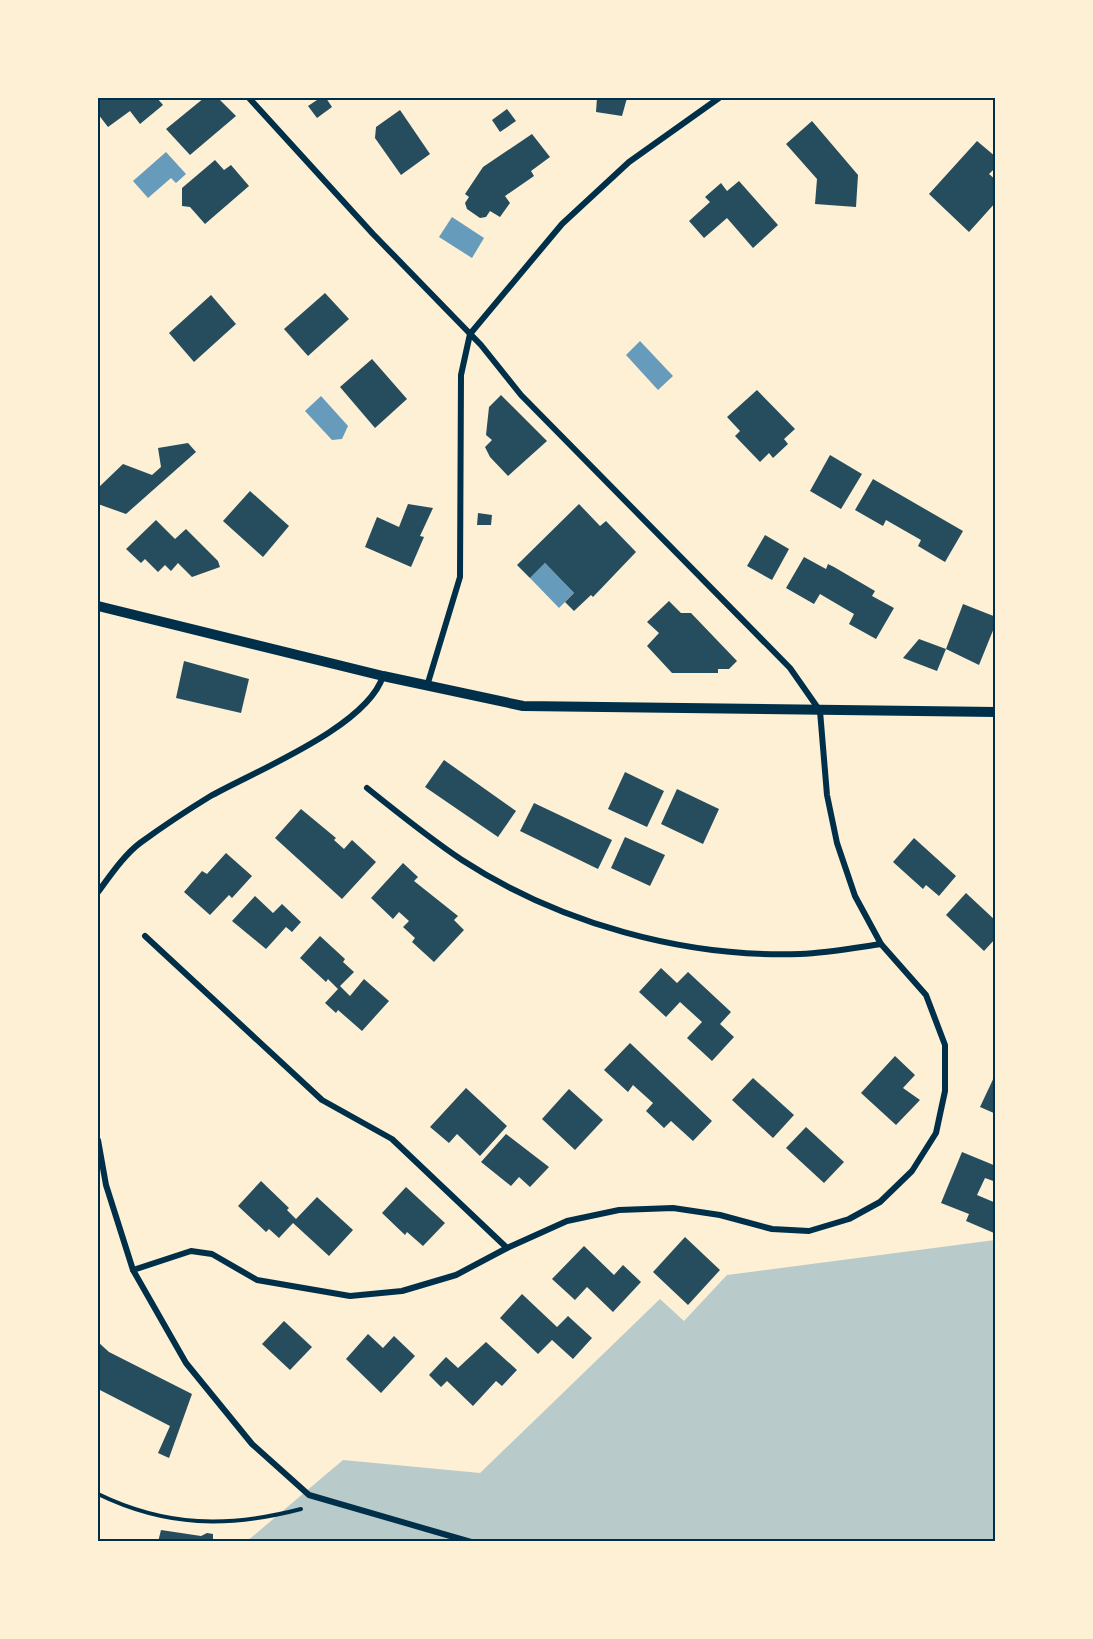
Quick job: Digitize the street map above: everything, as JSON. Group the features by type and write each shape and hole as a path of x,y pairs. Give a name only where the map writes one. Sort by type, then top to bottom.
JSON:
{"street":[{"path":"133,1270 191,1251 212,1254 257,1280 350,1296 402,1291 456,1275 507,1248 567,1221 619,1210 673,1208 720,1215 772,1229 809,1230 849,1219 880,1202 912,1171 936,1133 945,1091 945,1045 926,995 881,944 855,896 837,843 827,795 820,711 790,668 521,395 470,334 380,241 249,98"},
{"path":"427,686 460,577 461,375 470,334 562,224 629,162 719,98"},
{"path":"98,606 383,676 523,706 996,712"},
{"path":"98,891 137,845 208,798 335,729 362,707 379,687 383,676"},
{"path":"367,788 463,861 532,897 598,924 676,944 737,952 801,954 881,944"},
{"path":"145,936 322,1100 392,1140 507,1248"},
{"path":"98,1140 106,1185 133,1270 186,1364 252,1444 309,1495 471,1542"}],"path":[{"path":"98,1494 119,1504 186,1522 260,1520 329,1501"}],"shaded area":[{"path":"995,1240 995,1541 246,1542 343,1460 480,1473 660,1299 684,1321 727,1275"}],"water":[{"path":"166,152 186,174 176,183 171,178 148,198 133,181"},
{"path":"452,217 484,238 472,258 439,237"},
{"path":"640,341 673,376 658,390 626,355"},
{"path":"321,396 348,426 342,439 332,440 305,411"},
{"path":"545,563 574,593 559,608 530,578"}],"building":[{"path":"98,98 121,98 123,100 126,98 157,98 163,105 140,124 130,111 108,127 98,114"},
{"path":"204,98 218,98 236,116 190,155 166,129"},
{"path":"320,98 326,98 332,107 317,118 308,106"},
{"path":"597,98 627,98 622,116 596,112"},
{"path":"507,109 516,121 500,132 492,120"},
{"path":"400,110 430,154 401,175 375,138 376,127"},
{"path":"812,121 858,175 856,207 815,204 817,179 786,144"},
{"path":"532,134 550,157 531,171 534,176 505,196 510,203 500,217 490,211 486,217 480,218 467,209 465,203 469,197 465,194 483,167"},
{"path":"977,141 996,157 996,167 989,174 996,180 996,202 969,232 929,194"},
{"path":"215,160 224,170 231,165 249,186 205,224 190,207 182,206 182,188"},
{"path":"739,181 778,225 753,248 727,218 704,238 689,221 710,202 705,197 721,183 727,191"},
{"path":"325,293 349,319 308,356 284,329"},
{"path":"211,295 236,324 194,362 169,333"},
{"path":"372,359 407,399 375,428 340,387"},
{"path":"757,390 795,429 784,439 788,444 773,458 769,453 760,462 735,436 740,431 727,417"},
{"path":"501,395 547,441 508,476 490,457 485,447 492,440 486,435 489,407"},
{"path":"188,443 196,452 126,514 98,504 98,488 123,464 152,475 161,467 158,448"},
{"path":"830,455 862,474 841,509 810,491"},
{"path":"873,479 963,531 945,562 918,546 921,540 886,520 883,526 855,510"},
{"path":"250,491 289,526 263,557 223,521"},
{"path":"408,504 433,508 420,536 424,537 411,567 365,547 377,517 399,527"},
{"path":"579,504 600,526 606,521 636,552 593,597 591,595 574,611 565,602 574,593 545,563 530,578 517,565"},
{"path":"478,513 492,515 491,525 477,525"},
{"path":"156,520 175,539 186,529 218,561 220,567 192,577 178,563 171,571 165,565 158,572 145,559 141,563 126,549"},
{"path":"765,535 789,549 772,580 747,566"},
{"path":"804,557 826,569 828,564 834,567 875,591 872,596 894,608 876,639 849,624 854,614 820,594 814,604 786,588"},
{"path":"669,601 681,613 691,613 737,661 729,669 718,669 718,673 672,673 647,646 659,633 647,622"},
{"path":"963,604 996,617 996,623 979,665 946,649"},
{"path":"919,639 946,649 937,671 903,658"},
{"path":"184,661 249,679 241,713 176,698"},
{"path":"444,760 516,811 498,837 425,787"},
{"path":"625,772 664,791 647,827 608,809"},
{"path":"677,789 719,809 703,844 661,824"},
{"path":"534,803 612,840 598,869 520,831"},
{"path":"301,809 336,838 334,840 344,849 352,840 376,862 342,899 275,838"},
{"path":"625,837 665,855 650,886 611,868"},
{"path":"914,838 956,876 939,896 926,885 923,889 893,862"},
{"path":"226,853 252,876 232,898 229,895 210,915 184,892 202,871 207,874"},
{"path":"403,863 418,877 414,881 458,916 454,920 464,930 434,962 412,942 415,938 403,927 409,921 399,912 393,919 371,898"},
{"path":"966,893 996,921 996,938 984,951 946,915"},
{"path":"255,896 273,913 282,904 301,922 292,932 286,927 266,949 232,921"},
{"path":"320,936 345,959 343,962 354,972 340,986 350,996 364,979 389,1001 362,1031 338,1010 336,1013 325,1003 338,989 328,979 326,982 300,958"},
{"path":"661,968 677,983 688,972 731,1012 720,1024 734,1037 712,1061 687,1038 702,1022 680,1002 666,1017 639,992"},
{"path":"630,1043 712,1121 693,1141 671,1121 664,1128 646,1111 653,1103 633,1085 628,1092 604,1070"},
{"path":"895,1056 915,1075 903,1088 920,1100 896,1125 861,1093"},
{"path":"996,1073 996,1114 980,1107"},
{"path":"753,1078 794,1115 773,1138 732,1100"},
{"path":"466,1088 507,1126 480,1156 457,1134 449,1143 430,1127"},
{"path":"569,1089 603,1120 575,1150 542,1119"},
{"path":"806,1127 844,1162 824,1183 786,1148"},
{"path":"506,1134 549,1167 530,1187 519,1177 511,1186 481,1162"},
{"path":"962,1152 996,1166 996,1182 985,1178 977,1195 996,1203 994,1233 966,1221 969,1214 941,1203"},
{"path":"261,1181 289,1208 287,1210 296,1219 317,1197 353,1230 329,1256 293,1223 279,1238 269,1229 266,1232 238,1206"},
{"path":"406,1187 445,1223 423,1246 407,1232 405,1235 382,1213"},
{"path":"685,1237 720,1270 688,1305 653,1272"},
{"path":"584,1246 614,1275 623,1265 641,1282 613,1312 587,1287 575,1300 552,1279"},
{"path":"522,1294 557,1327 568,1316 592,1338 573,1359 552,1340 538,1354 500,1318"},
{"path":"284,1321 312,1347 290,1370 262,1344"},
{"path":"368,1334 383,1348 394,1336 415,1356 381,1393 346,1359"},
{"path":"98,1342 109,1352 192,1394 169,1458 158,1453 170,1426 98,1389"},
{"path":"486,1342 517,1370 502,1386 496,1381 473,1406 447,1381 441,1387 429,1375 446,1357 458,1368"},
{"path":"161,1530 201,1536 207,1533 213,1534 213,1542 158,1542"}]}
